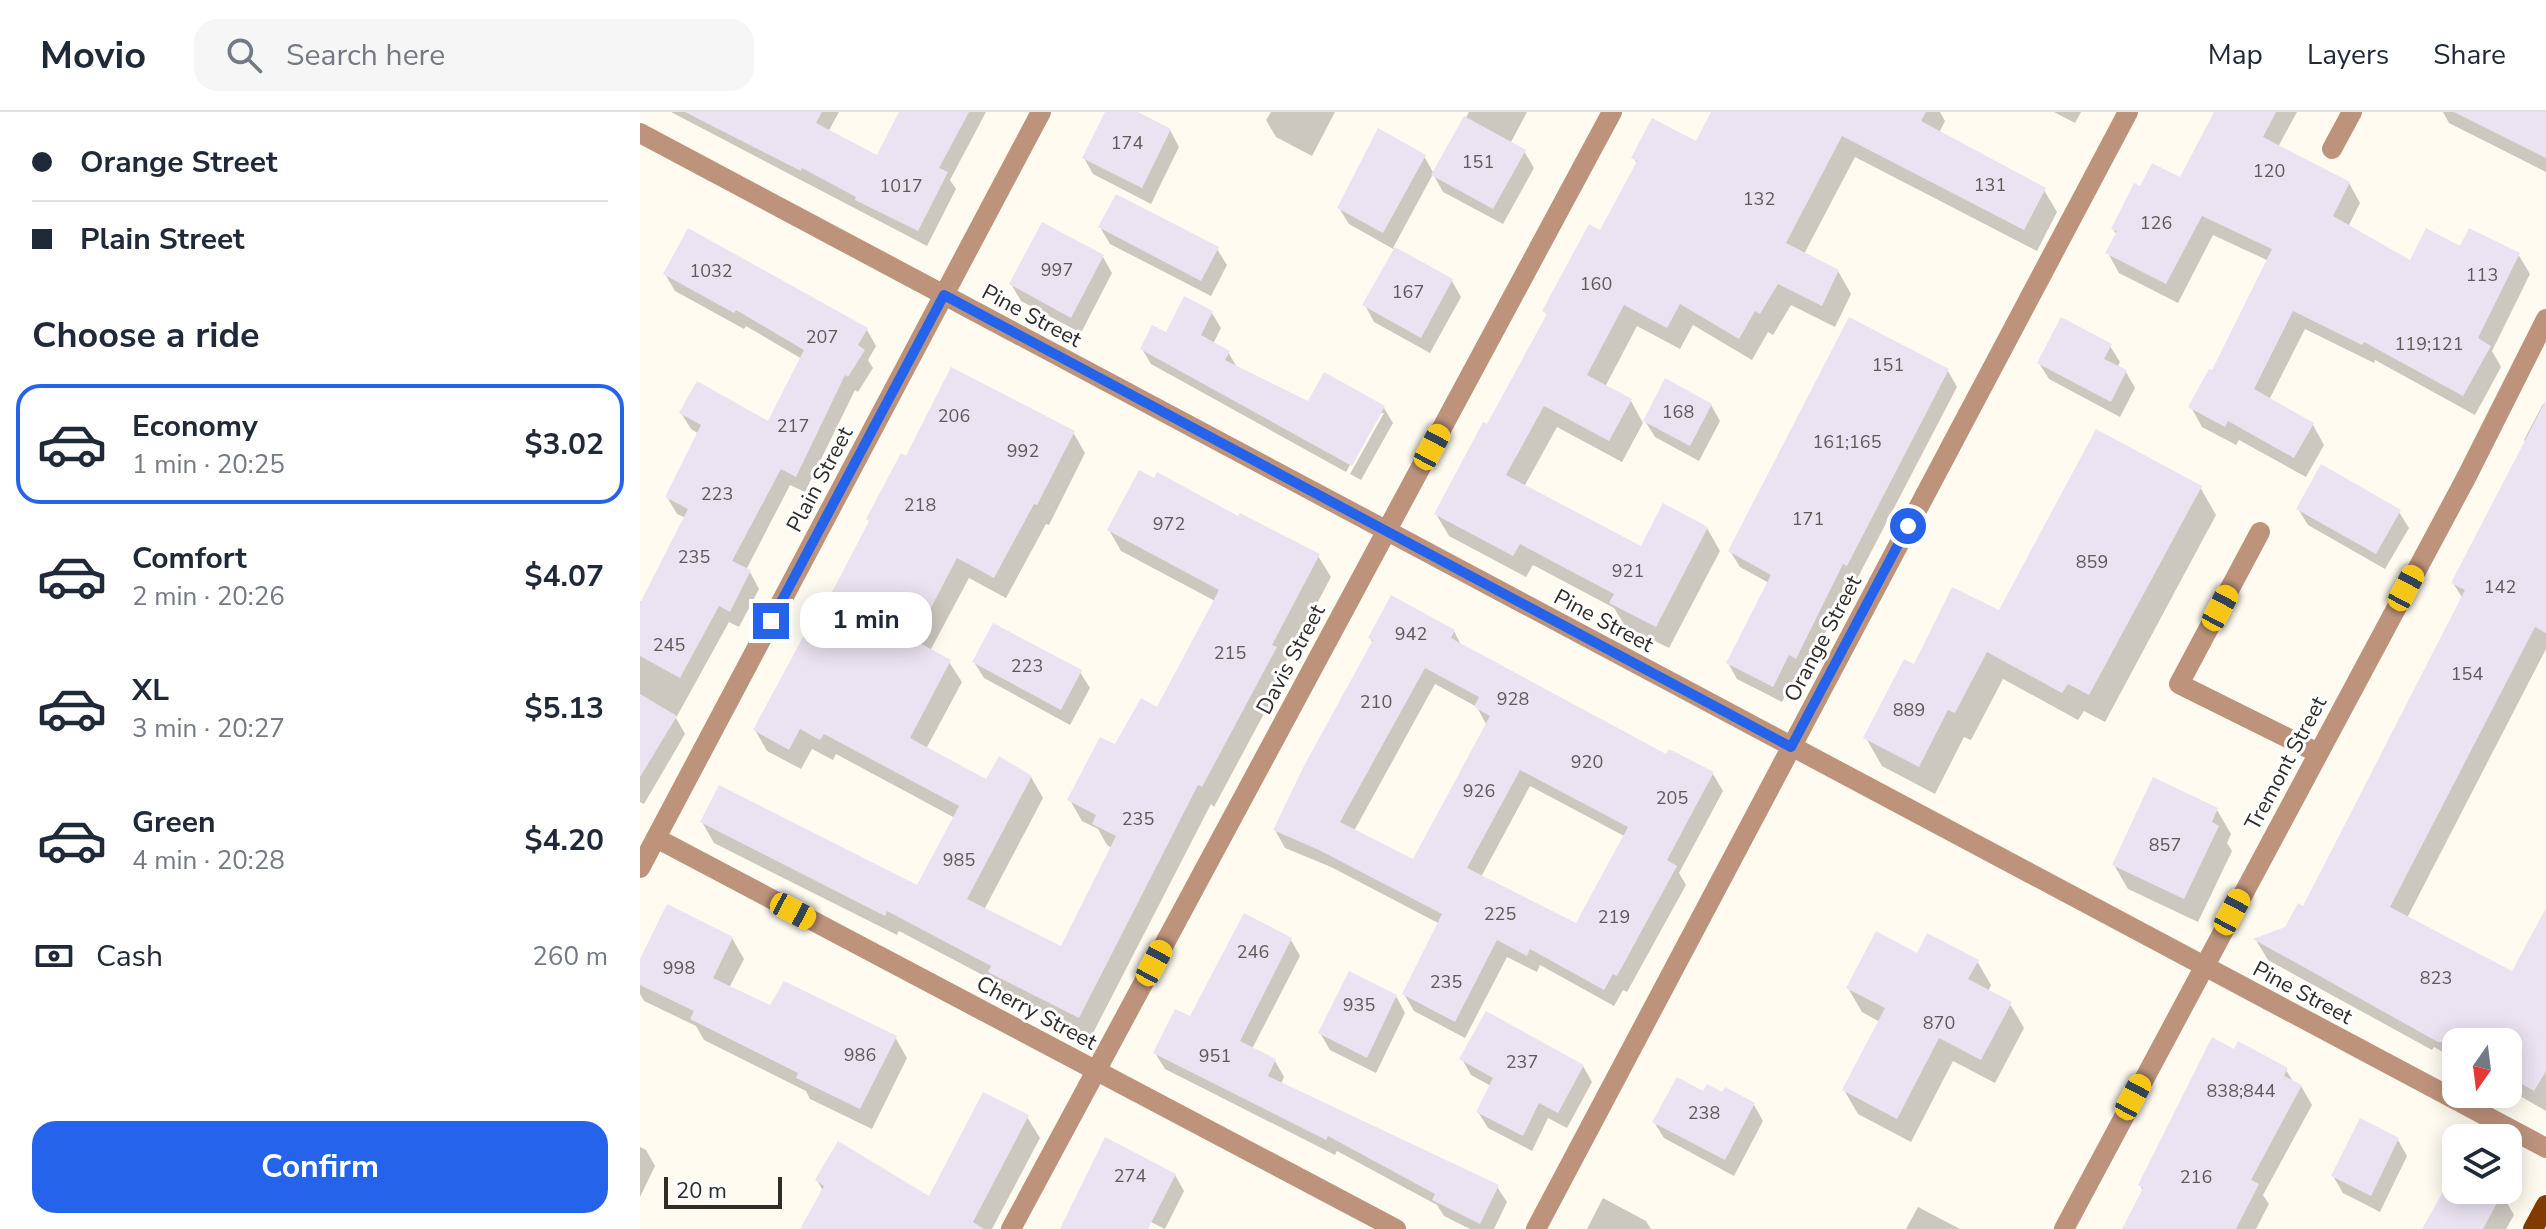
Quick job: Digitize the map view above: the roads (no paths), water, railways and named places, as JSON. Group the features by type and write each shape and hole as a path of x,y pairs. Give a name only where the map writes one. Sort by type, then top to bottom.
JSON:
{"main road":[{"path":"2533,1229 2546,1205"}],"street":[{"name":"Plain Street","path":"640,868 1041,112"},
{"name":"Davis Street","path":"1011,1229 1612,112"},
{"name":"Orange Street","path":"1536,1229 2128,112"},
{"path":"2332,149 2352,112"},
{"name":"Pine Street","path":"640,133 2546,1148"},
{"name":"Tremont Street","path":"2064,1229 2466,478 2546,319"},
{"path":"2260,532 2179,684 2318,753"},
{"name":"Cherry Street","path":"656,838 1396,1229"}]}
